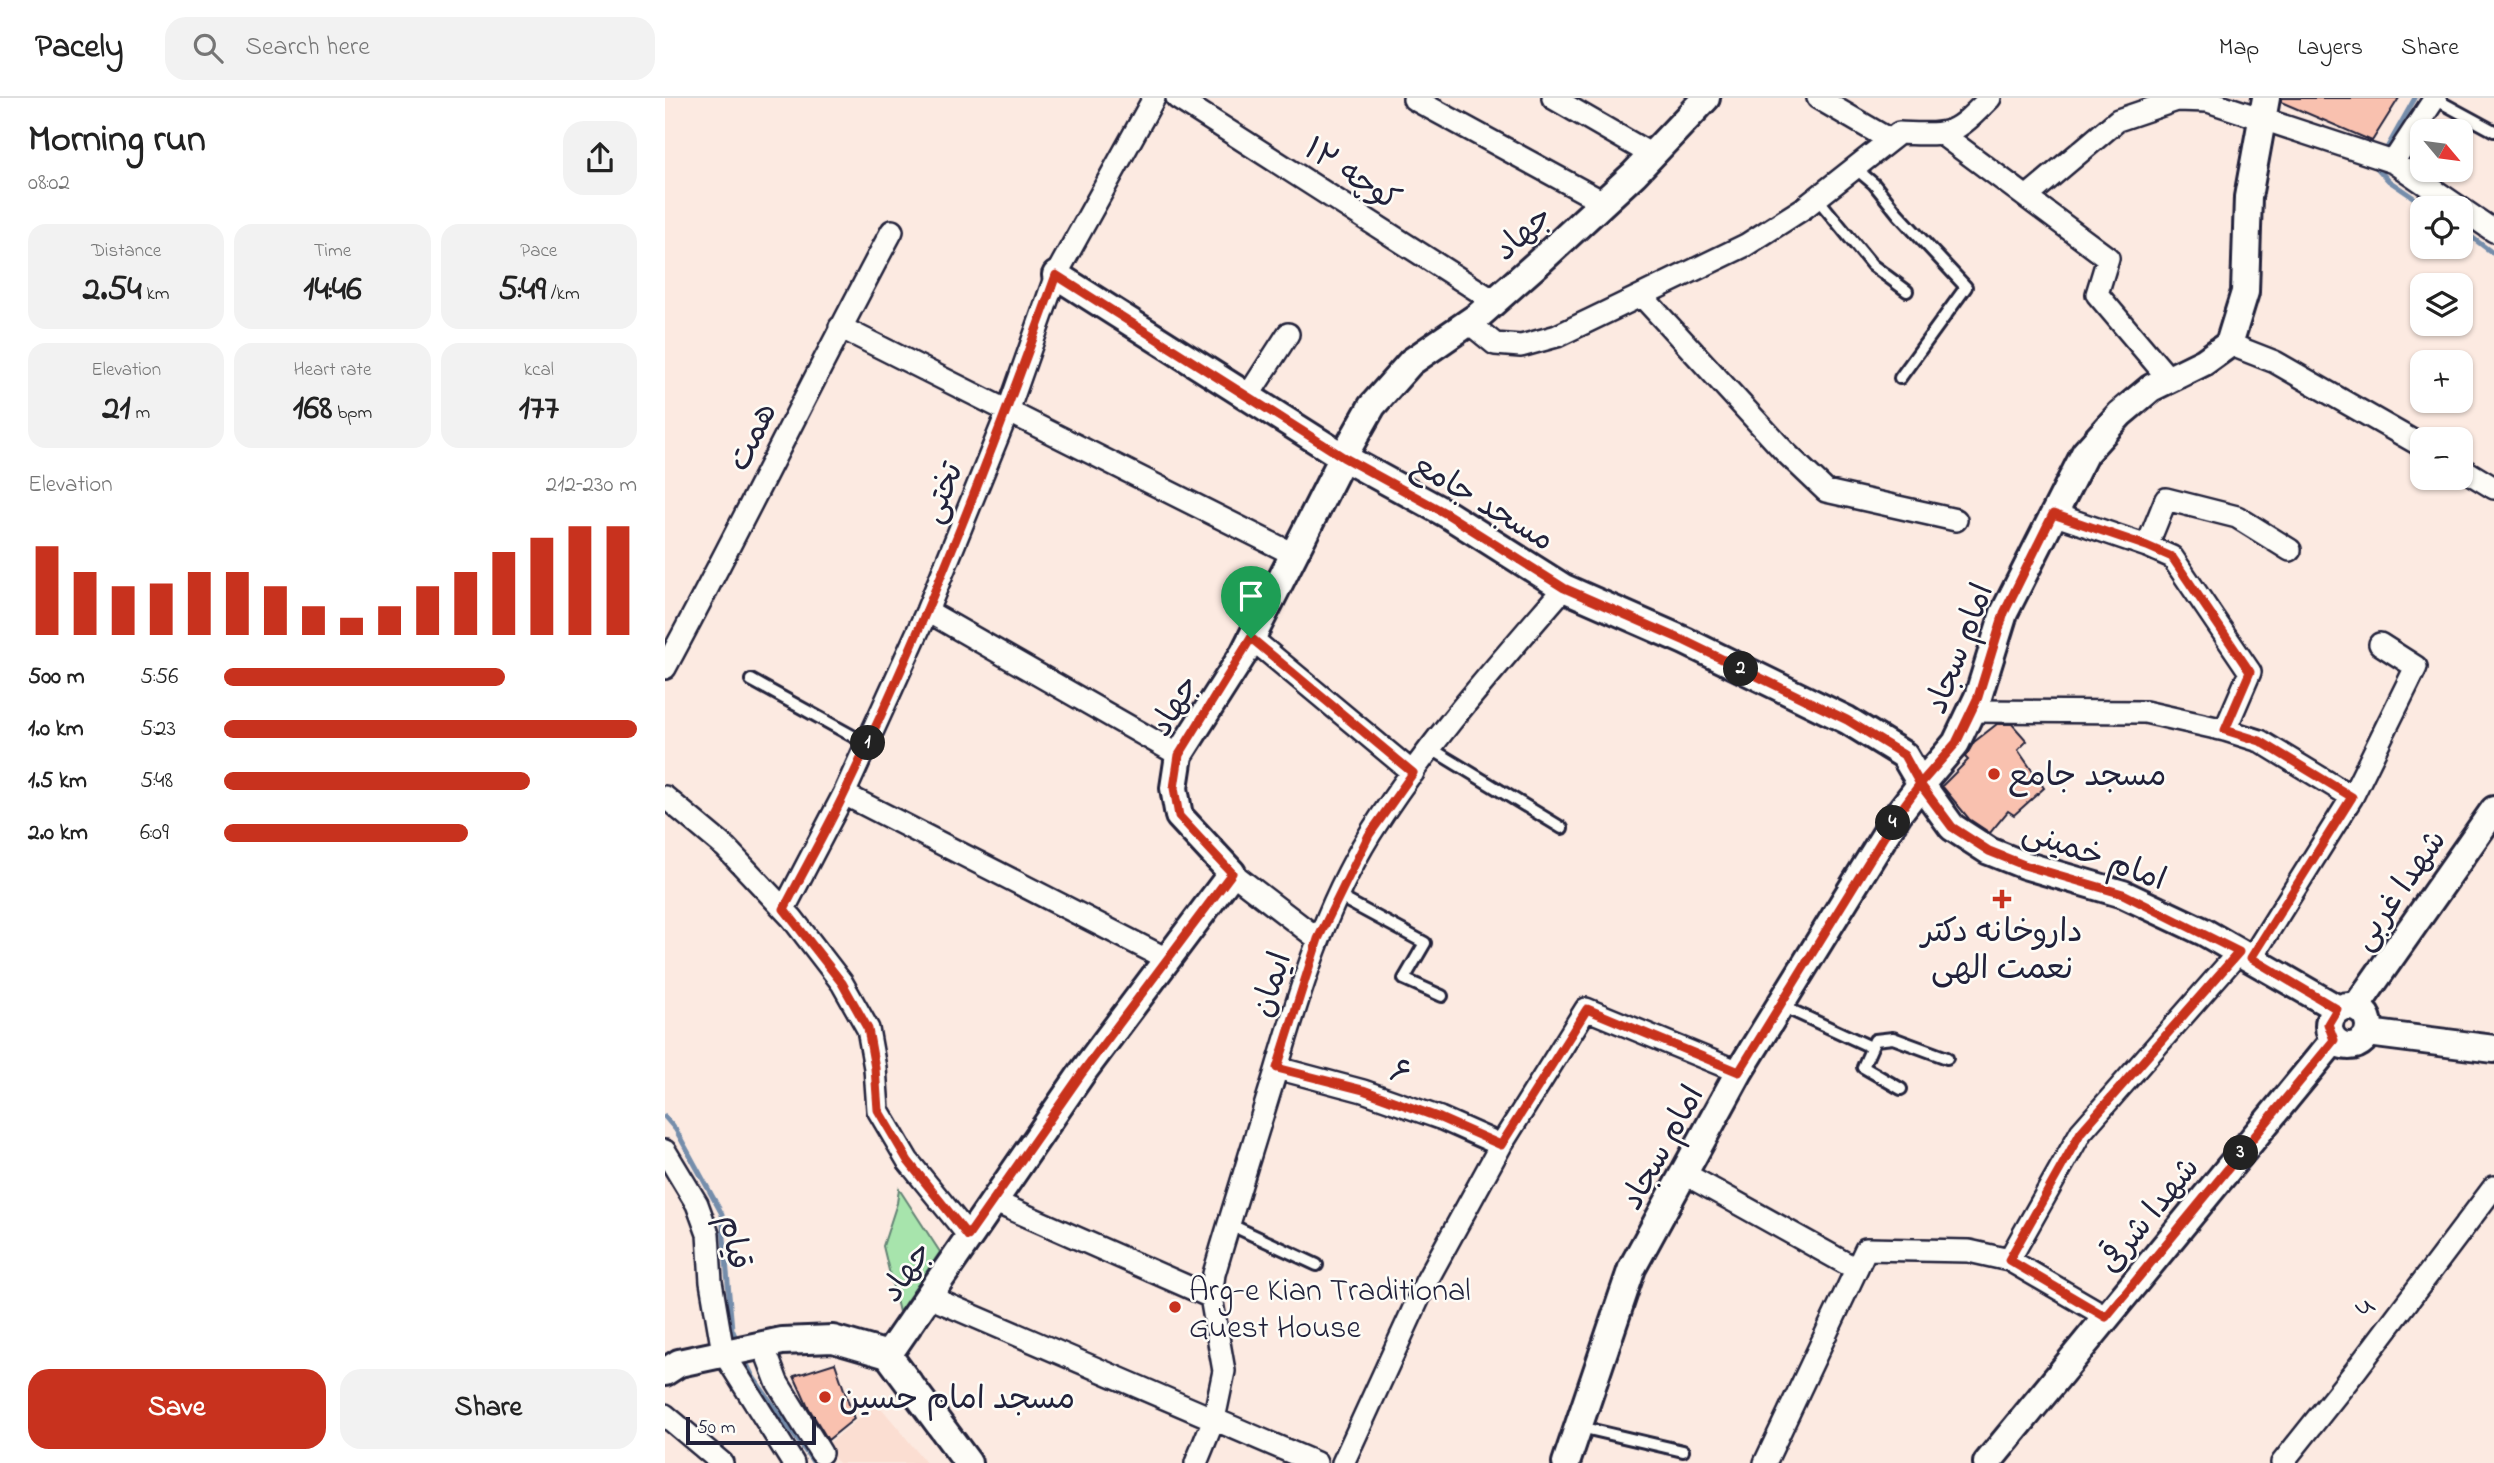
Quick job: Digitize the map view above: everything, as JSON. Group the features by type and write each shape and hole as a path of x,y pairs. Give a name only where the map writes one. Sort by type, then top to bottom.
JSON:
{"street":[{"name":"تختی","path":"784,909 844,794 927,611 1008,411 1056,275 1154,98"},
{"name":"کوچه ۱۲","path":"1177,98 1494,301"},
{"path":"1553,98 1652,155"},
{"name":"جهاد","path":"888,1354 1082,1073 1232,873 1179,816 1174,788 1179,755 1251,638 1343,457 1372,406 1411,362 1494,301 1603,202 1706,98"},
{"path":"1818,98 1890,140"},
{"path":"1468,322 1495,344 1521,346 1557,336 1746,244 1817,198 1899,133 1943,135 1962,125 1990,98"},
{"path":"2384,158 2435,98"},
{"path":"1414,99 1603,202"},
{"path":"2028,196 2117,120 2177,100 2208,101 2263,108 2384,158 2494,231"},
{"path":"2263,108 2248,197 2245,292 2229,344 2275,362 2410,439"},
{"path":"1943,135 2108,258 2097,294 2169,379"},
{"name":"همت","path":"665,668 730,548 840,327 892,231"},
{"name":"مسجد جامع","path":"1056,275 1343,457 1447,514 1564,588 1685,641 1847,720 1904,755 1920,784"},
{"path":"1642,296 1784,452 1826,491 1956,520"},
{"path":"840,327 1295,555"},
{"path":"1248,396 1287,334"},
{"name":"امام سجاد","path":"1566,1463 1632,1268 1739,1072 1867,862 1920,784 1956,743 1972,711 2004,613 2085,453 2120,414 2151,387 2204,362 2229,344"},
{"path":"2473,475 2494,488"},
{"path":"2147,546 2166,499 2237,517 2290,550"},
{"path":"2053,514 2172,557 2250,672 2225,730"},
{"name":"ایمان","path":"1196,1463 1214,1419 1224,1371 1211,1297 1214,1274 1318,939 1369,835 1430,748 1495,667 1564,588"},
{"path":"927,611 1179,755"},
{"path":"1251,638 1413,773"},
{"path":"2009,1260 2081,1132 2245,955 2352,797 2416,667 2380,644"},
{"path":"1972,711 2145,712 2225,730 2260,741 2352,797"},
{"name":"امام خمینی","path":"1920,784 1952,827 1989,851 2024,865 2123,894 2346,1008"},
{"path":"844,794 1167,959"},
{"path":"665,797 726,848 784,909 842,983 868,1029 875,1068 878,1110 908,1161 968,1236"},
{"name":"شهدا غربی","path":"2346,1008 2494,810"},
{"path":"1232,873 1318,939"},
{"path":"2346,1008 2366,1014 2369,1021 2368,1033 2359,1044 2339,1045 2334,1040 2328,1024 2346,1008"},
{"path":"1343,1463 1426,1282 1501,1145 1587,1009 1739,1072"},
{"path":"2368,1033 2494,1049"},
{"name":"شهدا شرقی","path":"1987,1463 2334,1040"},
{"name":"۶","path":"1277,1068 1363,1090 1440,1118 1501,1145"},
{"name":"قیام","path":"665,1151 697,1204 708,1234 711,1282 736,1350"},
{"path":"1685,1174 1856,1269"},
{"name":"4","path":"2282,1463 2494,1187"},
{"path":"993,1201 1211,1297"},
{"path":"1765,1463 1866,1249 1969,1251 2009,1260 2106,1317"},
{"path":"927,1296 1316,1463"},
{"path":"665,1372 679,1363 782,1341 833,1339 888,1354 968,1463"},
{"path":"665,1389 736,1350"},
{"path":"736,1350 777,1382 821,1453"},
{"path":"736,1350 793,1463"},
{"path":"665,1415 722,1463"}],"lane":[{"path":"2435,98 2494,131"},
{"path":"1855,167 1874,184 1966,287 1900,378"},
{"path":"1817,198 1872,265 1907,290"},
{"path":"751,680 867,744"},
{"path":"1430,748 1562,828"},
{"path":"1338,896 1425,943 1404,979 1442,996"},
{"path":"1779,1005 1871,1047"},
{"path":"1902,1089 1863,1067 1875,1040 1893,1038 1947,1058"},
{"path":"1229,1224 1317,1265"},
{"path":"1579,1427 1683,1451"}],"shaded area":[{"path":"877,1403 926,1463 838,1463 826,1446"}],"green space":[{"path":"899,1189 940,1252 899,1312 883,1246"}],"building":[{"path":"2281,98 2399,98 2372,141 2281,102"},
{"name":"مسجد جامع","path":"1997,724 2012,724 2027,741 2018,750 2044,788 2014,815 2008,811 1990,833 1969,819 1942,786 1968,760 1965,757 1974,742"},
{"name":"مسجد امام حسین","path":"835,1363 854,1419 828,1440 807,1405 794,1376"}],"waterway":[{"path":"2383,155 2415,98"},
{"path":"2379,164 2377,168 2389,181 2411,196"},
{"path":"2473,238 2494,254"},
{"path":"665,1117 676,1130 722,1214 732,1329 738,1343"},
{"path":"744,1358 753,1377 814,1463"}],"place":[{"name":"مسجد جامع","path":"1994,774"},
{"name":"داروخانه دکتر نعمت الهی","path":"2002,899"},
{"name":"Arg-e Kian Traditional Guest House","path":"1175,1307"},
{"name":"مسجد امام حسین","path":"825,1397"}],"route":[{"path":"1251,638 1179,755 1174,788 1179,816 1232,873 1082,1073 968,1236 908,1161 878,1110 875,1068 868,1029 842,983 784,909 844,794 927,611 1008,411 1056,275 1343,457 1447,514 1564,588 1685,641 1847,720 1904,755 1920,784 1952,827 1989,851 2024,865 2123,894 2204,932 2239,952 2081,1132 2009,1260 2106,1317 2334,1040 2328,1024 2337,1009 2251,958 2352,797 2260,741 2225,730 2250,672 2172,557 2147,546 2053,514 2004,613 1978,697 1956,743 1920,784 1898,814 1739,1072 1587,1009 1501,1145 1440,1118 1363,1090 1277,1068 1318,939 1369,835 1413,773 1251,638"}]}
